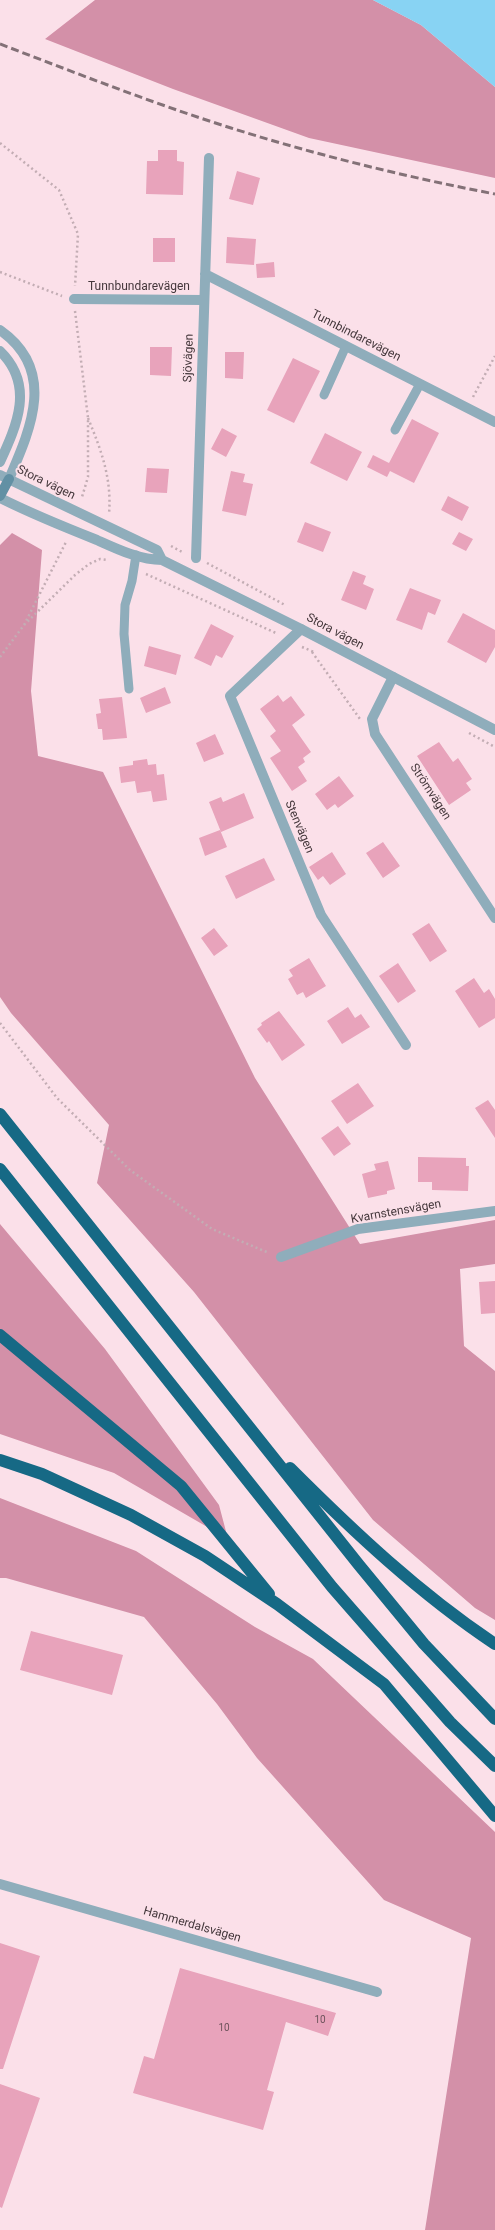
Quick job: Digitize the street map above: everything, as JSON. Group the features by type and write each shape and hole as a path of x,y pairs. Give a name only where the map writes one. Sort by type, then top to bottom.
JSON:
{"highway":[{"path":"0,1114 251,1430 424,1644 495,1719"},
{"path":"0,1169 332,1587 450,1722 495,1766"},
{"path":"0,1335 181,1486 277,1604"},
{"path":"251,1430 323,1501 405,1576 440,1605 495,1644"},
{"path":"0,1460 42,1474 131,1515 205,1556 277,1604 384,1684 495,1816"}],"main road":[{"path":"0,497 5,477"}],"street":[{"name":"Sjövägen","path":"196,558 209,158"},
{"name":"Tunnbindarevägen","path":"205,274 495,422"},
{"name":"Tunnbundarevägen","path":"74,299 204,300"},
{"path":"0,330 8,336 25,356 35,387 35,404 31,421 5,477"},
{"path":"0,351 14,369 21,399 20,412 0,462"},
{"name":"Stora vägen","path":"5,477 157,550 162,560"},
{"name":"Stora vägen","path":"0,497 34,515 136,555 152,560 162,560 301,629 495,730"},
{"name":"Stenvägen","path":"301,629 230,696 322,915 406,1045"},
{"name":"Strömvägen","path":"393,677 372,719 376,734 495,918"},
{"name":"Kvarnstensvägen","path":"280,1257 358,1229 495,1211"},
{"name":"Hammerdalsvägen","path":"0,1884 377,1992"}],"lane":[{"path":"324,395 346,346"},
{"path":"395,430 420,384"},
{"path":"129,689 124,634 125,605 136,555"}],"path":[{"path":"0,143 59,190 78,234 74,299 88,418 88,477 82,497"},
{"path":"0,272 21,279 52,294 74,299"},
{"path":"467,408 495,356"},
{"path":"88,418 103,454 109,478 109,516"},
{"path":"24,625 67,539"},
{"path":"168,545 289,607"},
{"path":"0,657 24,625 75,575 89,564 100,559 110,561"},
{"path":"133,569 234,613 318,655"},
{"path":"311,651 355,715 376,734"},
{"path":"468,733 495,747"},
{"path":"0,1023 57,1098 130,1170 212,1229 280,1257"}],"shaded area":[{"path":"95,0 373,0 421,25 495,87 495,178 309,138 173,89 45,39"},
{"path":"12,533 42,550 31,691 38,756 103,772 255,1078 360,1244 495,1220 495,1264 460,1269 464,1346 495,1371 495,1620 475,1608 373,1520 194,1292 97,1183 109,1125 11,1013 0,997 0,545"},
{"path":"0,1224 105,1349 219,1505 228,1539 114,1473 0,1434"},
{"path":"0,1498 136,1551 255,1627 313,1659 495,1832 495,2230 425,2230 471,1938 384,1900 257,1758 217,1704 144,1617 6,1578 0,1578"}],"water":[{"path":"373,0 495,0 495,87 421,25"}],"building":[{"path":"158,150 177,150 177,161 184,162 183,195 146,194 147,161 158,161"},
{"path":"237,171 260,178 253,205 229,199"},
{"path":"227,237 256,239 254,265 226,263"},
{"path":"153,238 175,238 175,262 153,262"},
{"path":"274,262 275,277 257,278 256,264"},
{"path":"150,347 172,347 171,376 150,375"},
{"path":"225,352 244,352 243,379 225,378"},
{"path":"293,358 320,371 294,423 267,410"},
{"path":"412,419 439,433 414,483 390,471 387,477 367,467 373,455 389,463"},
{"path":"222,428 237,436 226,457 211,449"},
{"path":"325,433 362,452 347,481 310,463"},
{"path":"147,468 169,469 167,493 145,492"},
{"path":"231,471 245,474 243,482 253,484 246,516 222,511"},
{"path":"448,496 469,507 462,521 441,510"},
{"path":"305,522 331,532 323,552 297,542"},
{"path":"459,532 473,539 466,551 452,544"},
{"path":"353,571 366,576 363,584 374,589 366,610 341,600"},
{"path":"410,588 441,600 435,615 428,612 422,630 396,620"},
{"path":"463,613 495,630 495,647 486,663 447,642"},
{"path":"211,624 234,636 222,658 216,655 211,666 194,658"},
{"path":"149,646 181,655 176,675 144,666"},
{"path":"165,687 171,703 146,713 140,698"},
{"path":"278,695 283,702 291,696 305,715 292,725 311,752 303,758 305,762 298,767 307,781 292,791 270,758 281,751 270,736 276,731 260,709"},
{"path":"122,697 127,738 103,740 102,729 98,729 96,714 101,713 99,699"},
{"path":"215,734 224,754 204,762 196,743"},
{"path":"439,742 453,762 458,758 472,779 466,783 471,790 449,805 417,756"},
{"path":"147,759 148,765 156,764 157,775 164,774 167,800 153,802 151,791 137,793 135,781 121,783 119,767 133,765 133,761"},
{"path":"339,776 354,796 338,808 335,804 327,810 315,794"},
{"path":"244,793 254,818 221,832 209,802 221,797 223,802"},
{"path":"220,830 227,847 205,856 199,838"},
{"path":"383,842 400,866 383,878 366,853"},
{"path":"332,852 346,874 330,885 323,876 318,880 309,867"},
{"path":"264,858 275,880 236,899 225,876"},
{"path":"429,923 447,951 430,962 412,934"},
{"path":"214,928 228,946 214,956 201,938"},
{"path":"309,958 326,986 306,998 303,992 297,995 288,979 293,976 289,970"},
{"path":"398,963 416,991 398,1003 379,976"},
{"path":"474,978 484,993 489,989 495,999 495,1018 479,1028 455,991"},
{"path":"348,1007 355,1018 361,1014 370,1027 342,1044 327,1021"},
{"path":"279,1011 305,1045 282,1061 269,1041 267,1043 257,1029 262,1025 261,1023"},
{"path":"358,1083 374,1106 347,1124 331,1101"},
{"path":"488,1100 495,1110 495,1138 475,1108"},
{"path":"338,1126 351,1144 334,1156 321,1138"},
{"path":"418,1157 466,1158 466,1166 469,1166 468,1191 432,1190 432,1182 418,1182"},
{"path":"388,1161 395,1189 387,1191 387,1194 368,1198 362,1174 376,1170 374,1164"},
{"path":"495,1281 495,1313 481,1314 479,1282"},
{"path":"31,1631 123,1655 112,1695 20,1670"},
{"path":"0,1943 40,1956 3,2069 0,2069"},
{"path":"180,1968 336,2013 328,2036 286,2022 267,2090 274,2092 263,2130 133,2093 144,2056 154,2059"},
{"path":"0,2084 40,2098 2,2208 0,2207"}],"railway":[{"path":"0,44 143,98 263,138 362,165 495,194"}]}
